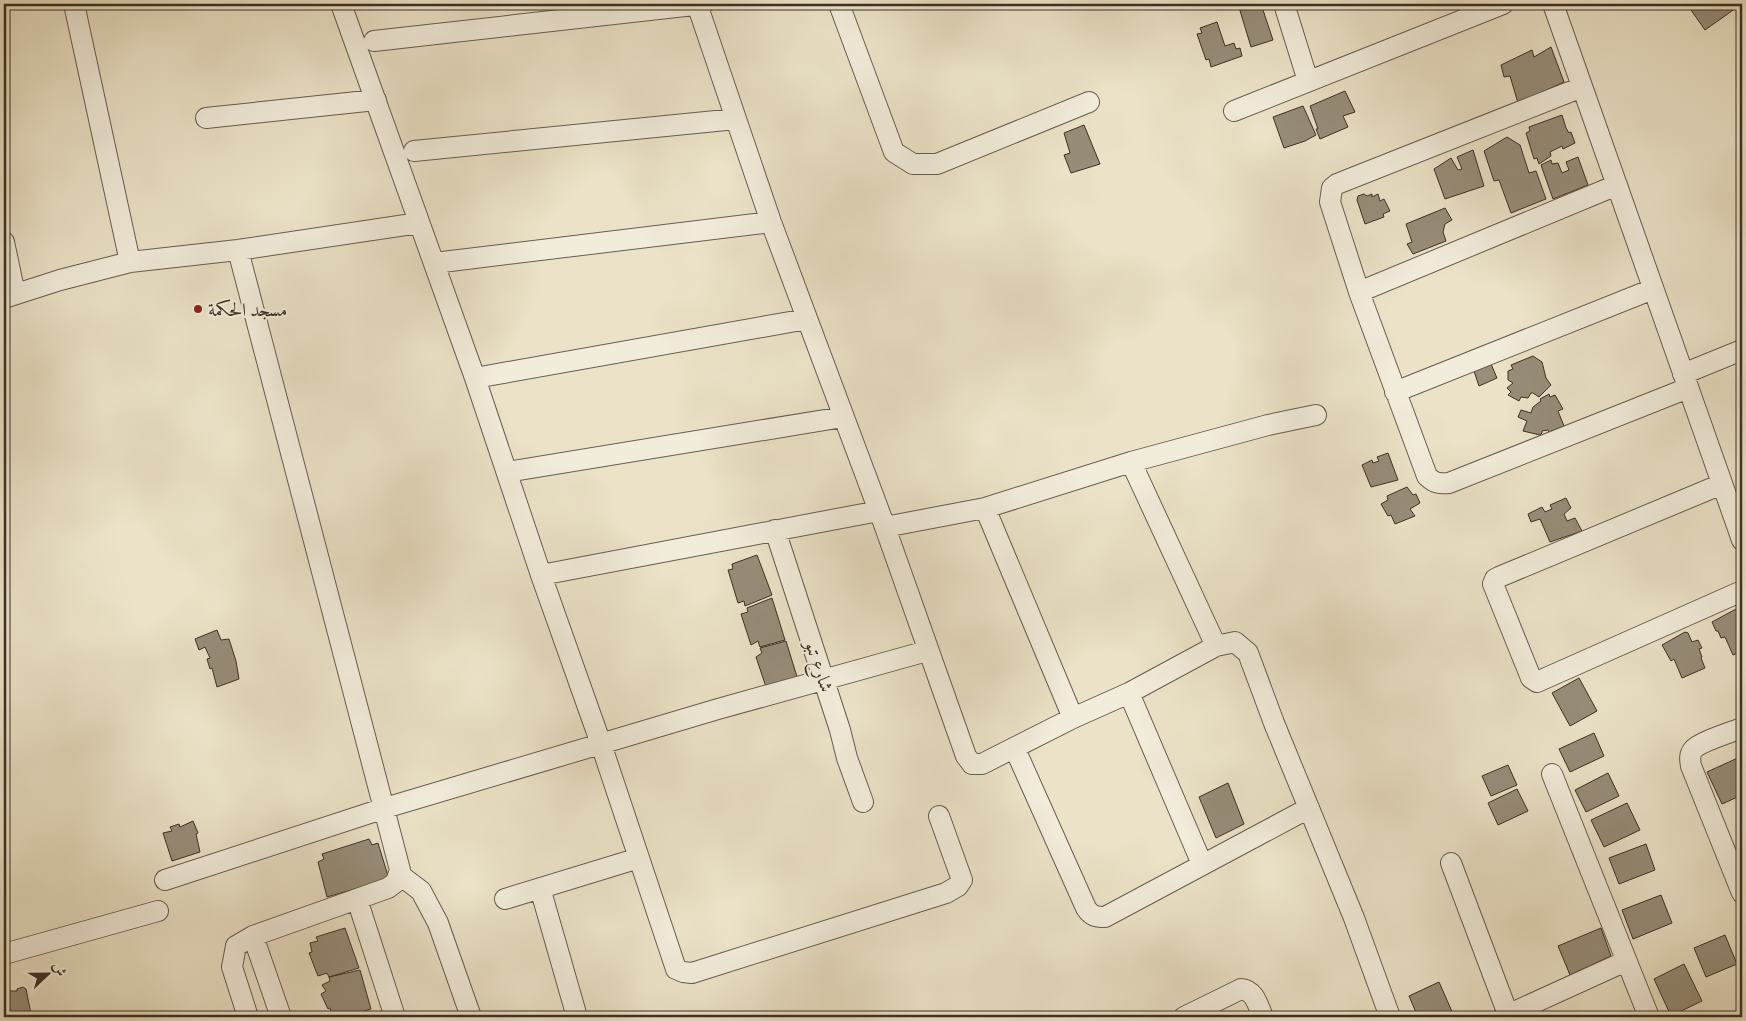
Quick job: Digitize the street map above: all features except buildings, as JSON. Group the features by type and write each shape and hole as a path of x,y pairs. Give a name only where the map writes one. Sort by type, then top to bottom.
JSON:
{"street":[{"path":"74,4 130,262"},
{"path":"341,4 475,378 676,968 683,972 692,972 946,892 958,886 962,880 939,816"},
{"path":"374,41 699,4 771,222 882,519 927,651 966,756 972,764 982,764 1015,749 1073,718 1129,693 1216,646 1235,642 1248,653 1274,723 1354,918 1390,1017"},
{"path":"839,4 894,152 913,164 937,164 1089,102"},
{"path":"1284,4 1308,81"},
{"path":"1234,111 1503,4"},
{"path":"1553,4 1685,381 1729,487 1742,540"},
{"path":"1582,87 1337,184 1332,188 1330,202 1359,292 1427,476 1433,482 1440,484 1449,483 1685,381 1742,350"},
{"path":"206,118 376,100"},
{"path":"414,151 736,119"},
{"path":"1359,292 1617,185"},
{"path":"434,263 771,222"},
{"path":"4,242 9,296 85,272 130,262 238,250 419,223"},
{"path":"238,250 385,808 400,874 392,885 357,900 253,936 236,946 232,967 248,1017"},
{"path":"1395,392 1653,289"},
{"path":"475,378 807,319"},
{"path":"541,575 775,530 985,508 1131,462 1268,425 1316,415"},
{"path":"506,472 844,417"},
{"path":"1131,462 1216,646"},
{"path":"1729,487 1498,577 1493,584 1531,678 1537,682 1742,591"},
{"path":"985,508 1073,718"},
{"name":"شارع تبو","path":"775,530 824,679 847,758 863,802"},
{"path":"165,880 385,808 824,679 927,651"},
{"path":"1129,693 1202,864"},
{"path":"1742,728 1699,745 1689,757 1742,893"},
{"path":"1015,749 1082,900 1090,914 1098,917 1105,917 1309,808"},
{"path":"1552,774 1649,1017"},
{"path":"505,899 638,858"},
{"path":"1451,862 1507,1017 1626,961"},
{"path":"400,874 421,891 438,923 471,1017"},
{"path":"540,888 577,1017"},
{"path":"357,900 395,1017"},
{"path":"4,954 158,911"},
{"path":"253,936 281,1017"},
{"path":"1184,1017 1241,989 1252,993 1263,1017"}],"place":[{"name":"مسجد الحكمة","path":"198,309"}]}
